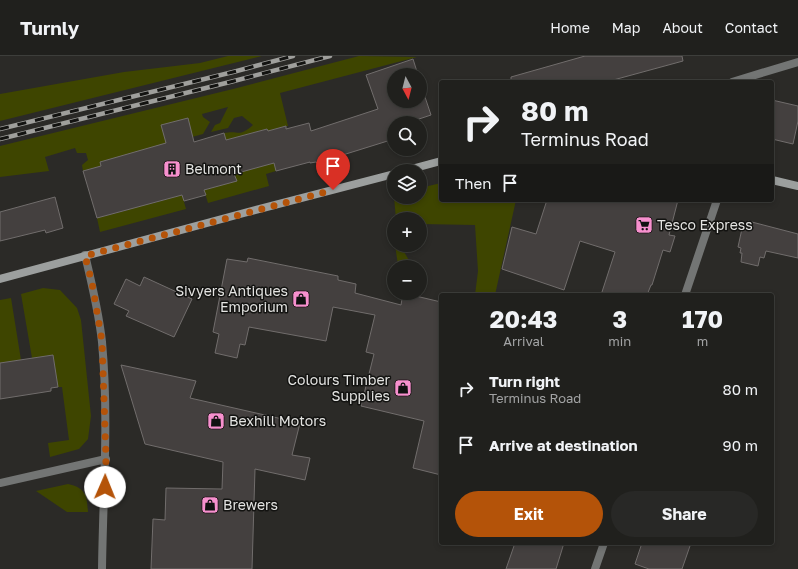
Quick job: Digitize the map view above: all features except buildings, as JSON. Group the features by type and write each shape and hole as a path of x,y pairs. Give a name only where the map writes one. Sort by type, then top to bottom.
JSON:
{"main road":[{"path":"427,165 439,162"},
{"path":"0,279 387,176"},
{"path":"774,180 798,186"}],"street":[{"path":"739,80 798,62"},
{"path":"687,293 716,202"},
{"path":"85,256 92,283 102,341 106,459 102,569"},
{"path":"0,483 106,459"},
{"path":"595,569 603,545"}],"green space":[{"path":"228,56 262,56 0,121 0,94 124,72 200,63"},
{"path":"359,56 417,57 280,93 288,126 268,131 267,129 226,140 224,133 239,133 253,125 242,116 234,118 228,128 211,132 215,125 220,123 228,107 202,114 203,117 210,122 203,134 100,162 101,166 83,171 82,165 88,160 86,153 77,153 75,148 45,157 49,171 0,177 0,146 237,88"},
{"path":"274,163 276,171 266,174 269,186 208,203 204,190 236,181 234,174"},
{"path":"439,183 439,202 516,202 495,293 475,293 478,271 475,225 427,224 427,212 395,212 395,204 427,204 427,186"},
{"path":"144,184 150,204 182,195 186,209 100,232 97,218 128,210"},
{"path":"396,252 404,252 409,260 397,260"},
{"path":"43,288 60,290 77,308 81,320 91,416 88,439 79,449 50,457 48,443 69,440 62,387 58,387 53,355 32,358 21,294"},
{"path":"11,298 21,360 0,363 0,300"},
{"path":"68,484 82,490 86,497 88,512 67,512 36,491"}],"railway":[{"path":"0,129 293,56"},
{"path":"0,139 330,56"}],"place":[{"name":"Belmont","path":"172,169"},
{"name":"Tesco Express","path":"644,225"},
{"name":"Sivyers Antiques Emporium","path":"301,299"},
{"name":"Colours Timber Supplies","path":"403,388"},
{"name":"Bexhill Motors","path":"216,421"},
{"name":"Brewers","path":"210,505"}],"route":[{"path":"105,487 106,459 102,341 92,283 85,256 244,212 333,190"}]}
